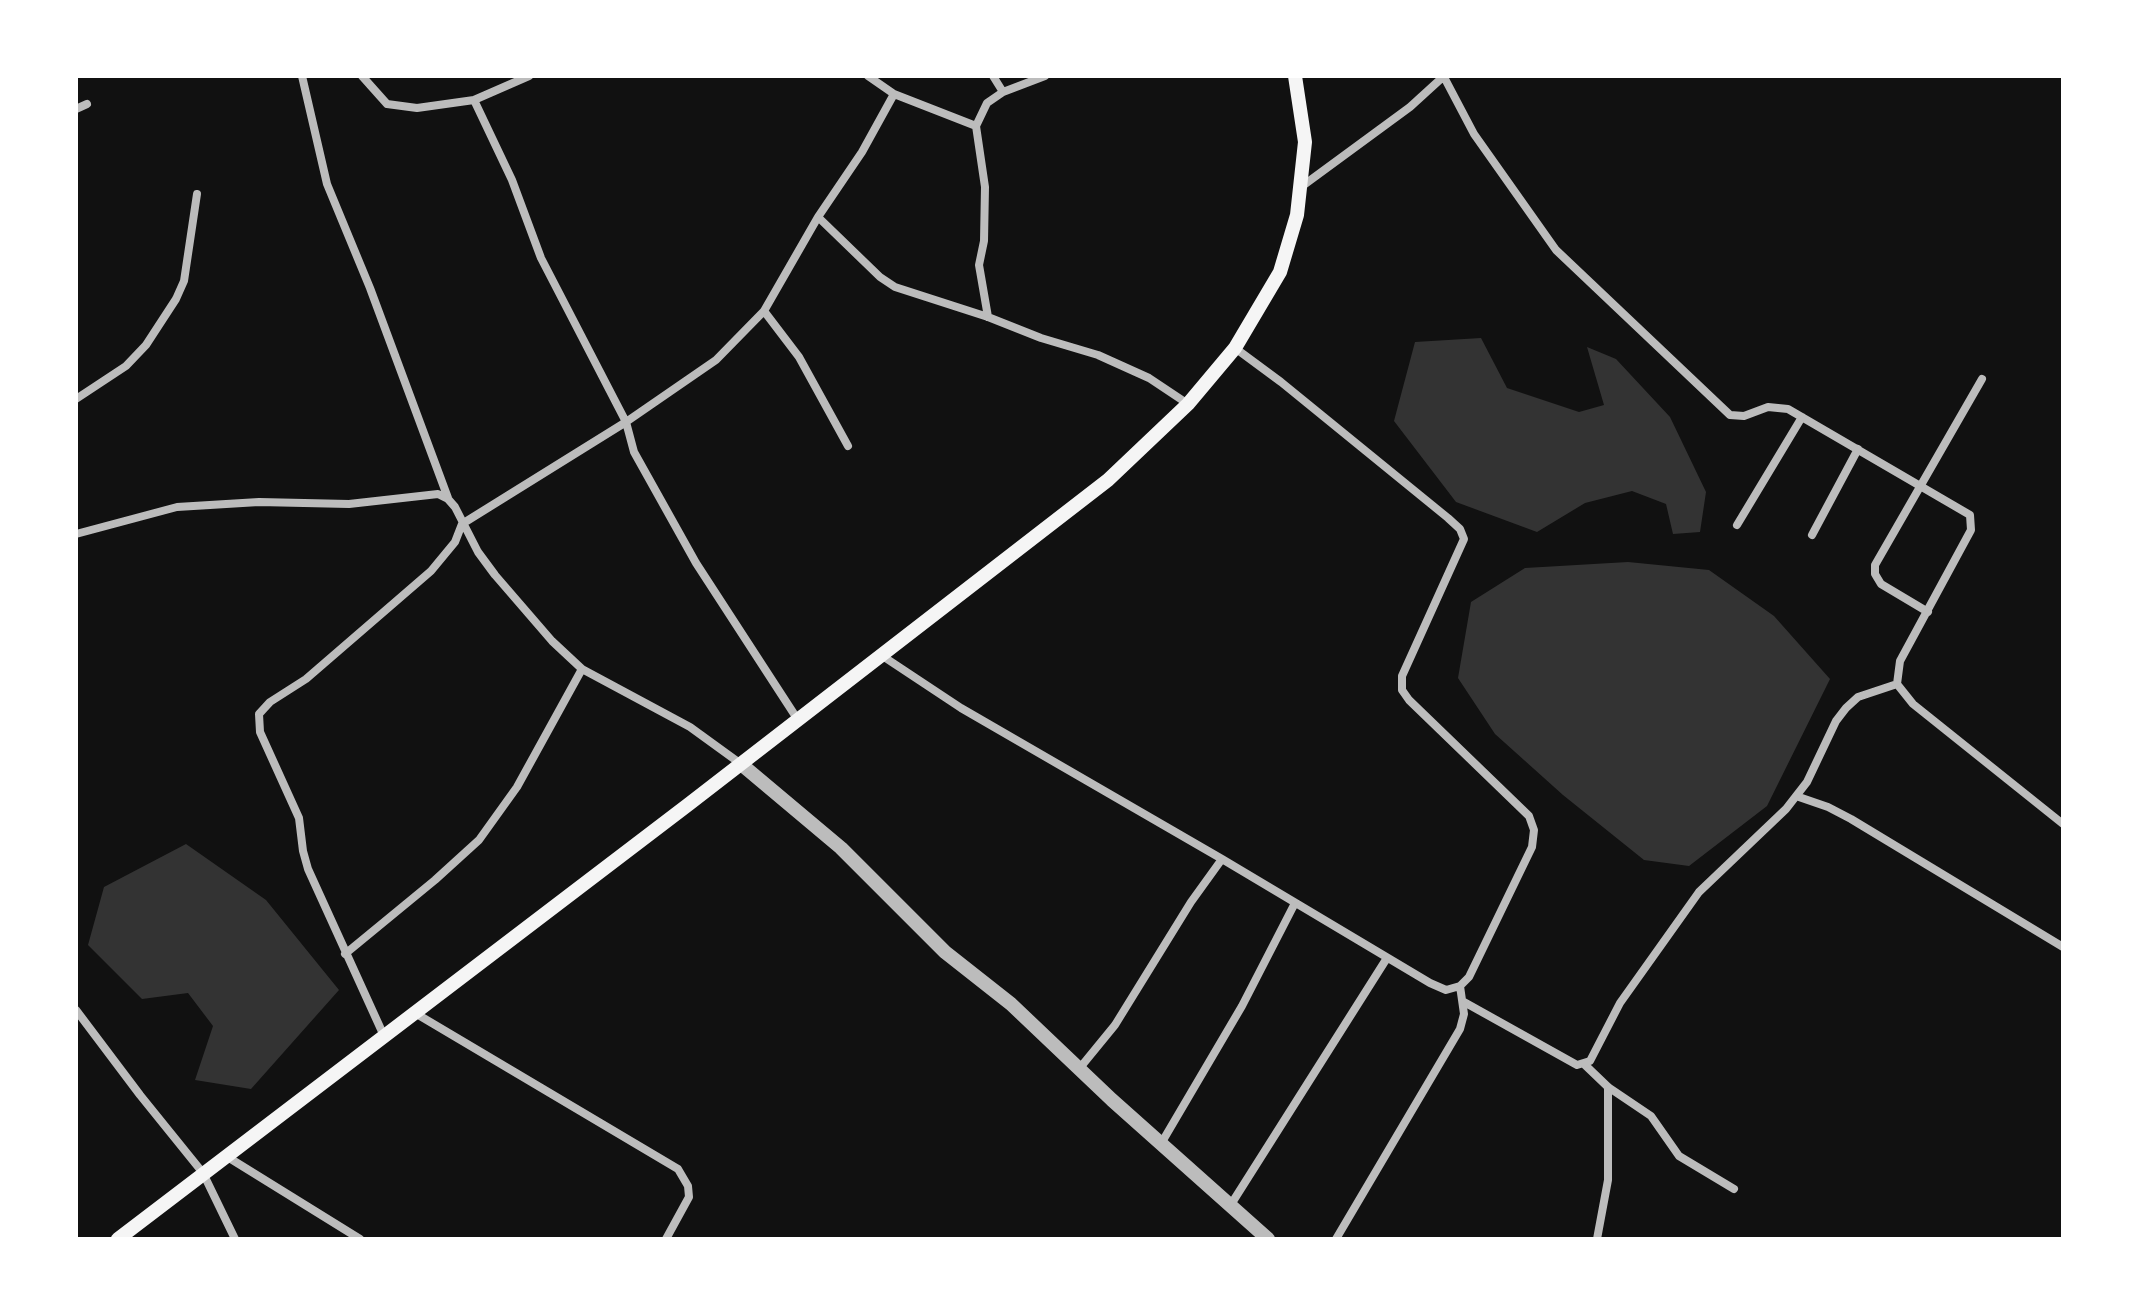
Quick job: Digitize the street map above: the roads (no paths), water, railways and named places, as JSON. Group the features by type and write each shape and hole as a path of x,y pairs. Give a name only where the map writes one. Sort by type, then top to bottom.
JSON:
{"main road":[{"path":"118,1239 1108,480 1188,404 1235,348 1280,272 1297,215 1305,142 1295,76"}],"street":[{"path":"302,76 327,184 370,288 448,499 495,575 552,641 582,669 690,727 741,764 841,848 945,952 1011,1004 1268,1239"},
{"path":"362,76 381,99 393,107 432,107 474,100 529,76"},
{"path":"868,76 894,94 976,126"},
{"path":"993,76 1003,92"},
{"path":"988,317 979,265 984,241 985,187 976,126 987,103 1003,92 1045,76"},
{"path":"1300,188 1399,115 1444,76 1474,134 1556,250 1730,415 1738,417 1777,407 1802,417 1970,515 1971,530 1900,661 1897,684 1913,704 2063,824"},
{"path":"384,1036 308,869 299,818 260,732 259,714 270,702 306,679 431,571 455,542 462,524 626,422 716,360 764,311 894,94"},
{"path":"474,100 512,180 541,258 626,422 634,452 696,563 798,720"},
{"path":"76,109 87,104"},
{"path":"76,399 126,366 146,345 176,299 184,281 197,194"},
{"path":"818,217 880,277 895,287 1098,355 1149,378 1188,404"},
{"path":"764,311 799,357 848,446"},
{"path":"881,655 974,716 1387,958 1446,990 1460,986 1469,977 1532,847 1534,830 1529,816 1402,690 1402,676 1464,539 1460,529 1448,518 1235,348"},
{"path":"1928,612 1881,584 1875,574 1875,565 1982,379"},
{"path":"1737,525 1802,417"},
{"path":"1812,535 1858,449"},
{"path":"76,534 147,514 202,504 349,504 427,494 438,494 448,499"},
{"path":"345,954 479,840 517,787 582,669"},
{"path":"1464,1002 1577,1065 1590,1061 1620,1003 1699,892 1807,782 1836,721 1846,708 1858,697 1897,684"},
{"path":"1796,796 1851,819 2063,947"},
{"path":"1079,1069 1115,1025 1191,902 1222,859"},
{"path":"1162,1142 1242,1006 1295,903"},
{"path":"1230,1206 1387,958"},
{"path":"1336,1239 1454,1042 1464,1014 1460,986"},
{"path":"76,1010 203,1173 235,1239"},
{"path":"415,1013 678,1169 688,1186 689,1197 666,1239"},
{"path":"1584,1064 1608,1087 1651,1116 1679,1156 1734,1189"},
{"path":"1597,1239 1608,1180 1608,1087"},
{"path":"225,1156 360,1239"}]}
